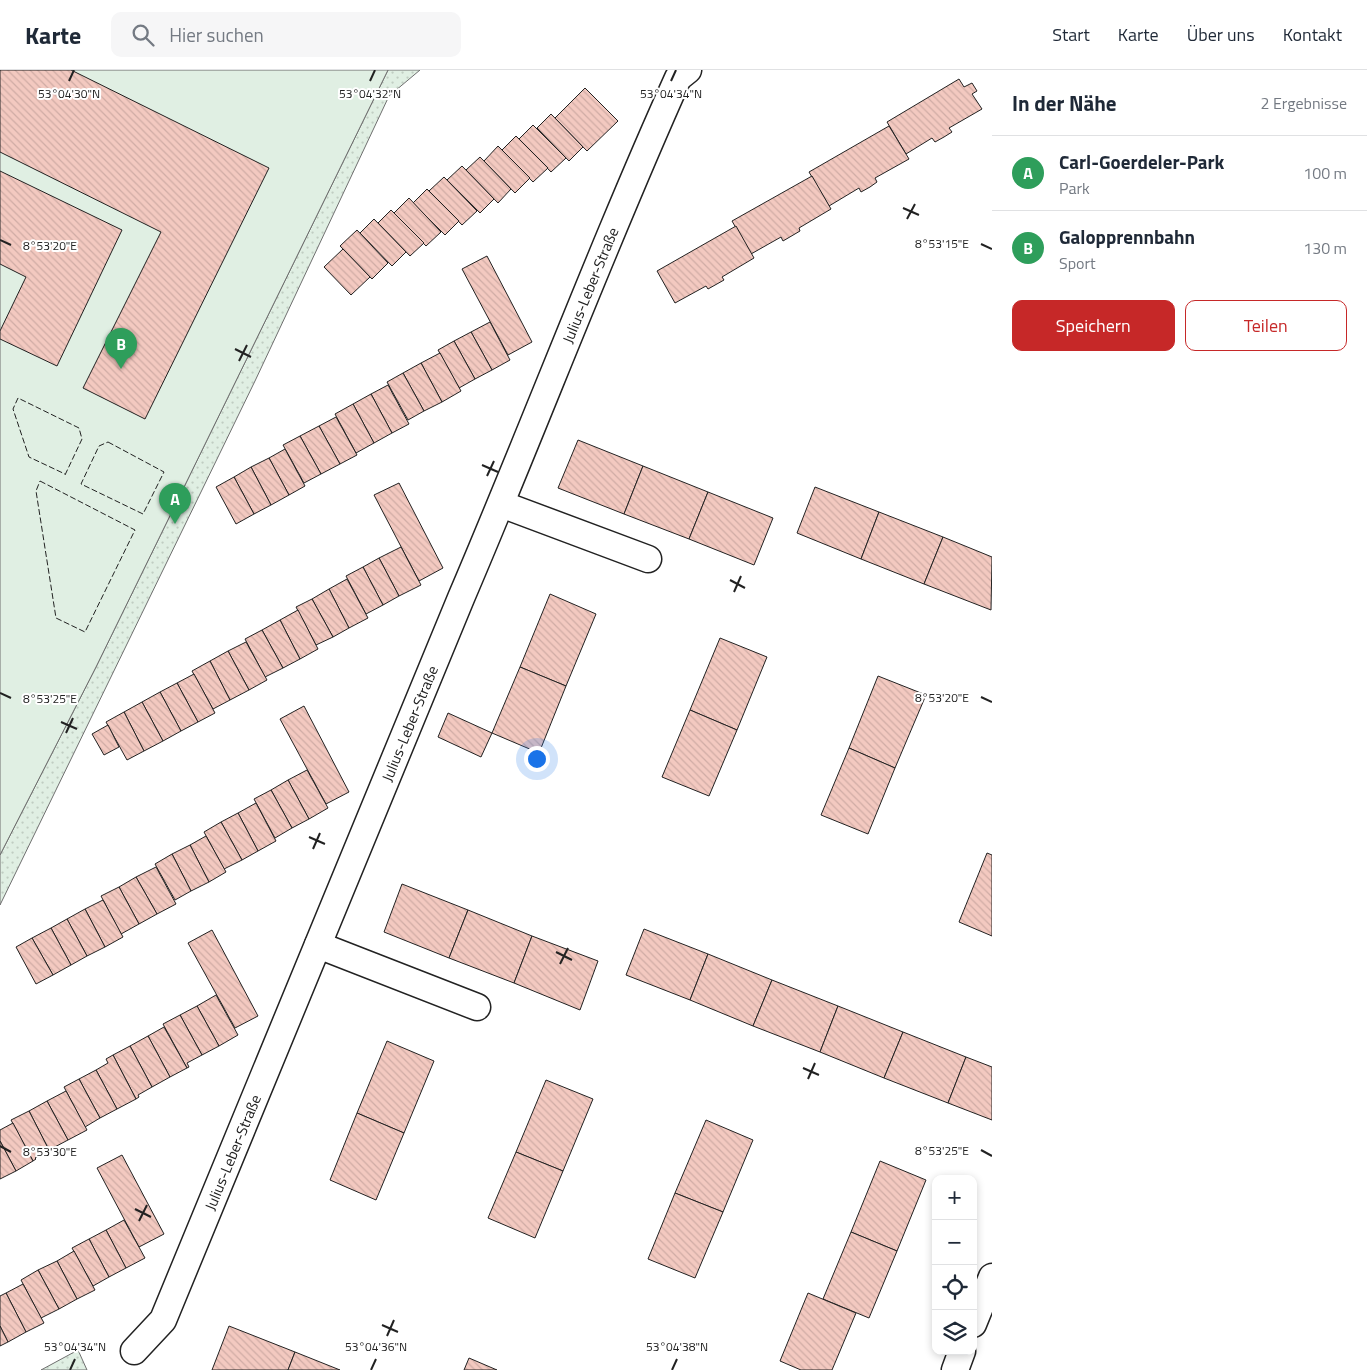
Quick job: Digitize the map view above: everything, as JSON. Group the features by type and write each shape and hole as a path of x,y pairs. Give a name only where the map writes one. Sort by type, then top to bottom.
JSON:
{"street":[{"name":"Julius-Leber-Straße","path":"134,1352 164,1320 501,504 639,164 678,78 688,70"},
{"path":"501,504 648,559"},
{"path":"318,945 477,1007"},
{"path":"977,1314 992,1277"},
{"path":"954,1370 960,1355"}],"green space":[{"path":"0,70 388,70 96,667 0,855"},
{"path":"388,70 420,70 389,96 255,381 0,905 0,855 96,667"},
{"path":"78,1350 87,1370 41,1370"}],"building":[{"path":"0,70 71,70 269,168 145,419 83,388 161,232 0,152"},
{"path":"959,79 964,87 972,83 977,91 972,94 982,109 949,128 952,132 944,137 935,142 932,138 906,154 887,122"},
{"path":"585,88 618,121 587,151 555,118"},
{"path":"551,114 583,147 569,161 537,128"},
{"path":"533,125 566,158 551,172 519,139"},
{"path":"889,126 909,159 875,178 877,182 870,187 861,192 859,188 829,206 809,172"},
{"path":"516,136 548,168 533,182 502,150"},
{"path":"498,146 530,178 515,193 484,161"},
{"path":"480,157 511,189 498,203 466,170"},
{"path":"462,166 494,199 480,213 447,180"},
{"path":"0,171 122,230 57,366 0,339 0,331 26,277 0,264"},
{"path":"812,176 831,209 799,228 800,231 783,241 781,237 751,254 732,221"},
{"path":"444,177 477,211 462,225 429,191"},
{"path":"427,189 459,221 445,235 413,203"},
{"path":"409,198 441,232 426,246 394,213"},
{"path":"391,210 424,243 410,256 378,223"},
{"path":"374,219 406,252 392,266 360,233"},
{"path":"736,226 754,258 722,277 724,280 708,289 706,286 675,303 657,271"},
{"path":"357,230 388,263 372,279 340,246"},
{"path":"343,249 370,277 351,295 324,267"},
{"path":"487,256 532,342 508,355 462,269"},
{"path":"490,322 510,360 492,370 471,332"},
{"path":"471,332 492,370 475,379 454,341"},
{"path":"454,341 475,379 459,388 438,350"},
{"path":"440,353 461,391 442,402 421,363"},
{"path":"421,363 442,402 424,411 403,373"},
{"path":"403,373 424,411 408,420 387,382"},
{"path":"388,385 409,424 392,433 371,394"},
{"path":"371,394 392,433 374,443 353,404"},
{"path":"353,404 374,443 356,453 335,414"},
{"path":"336,417 357,455 340,464 319,426"},
{"path":"319,426 340,464 321,474 300,436"},
{"path":"300,436 321,474 304,483 283,445"},
{"path":"578,440 643,466 624,514 558,488"},
{"path":"285,449 305,486 289,495 269,458"},
{"path":"269,458 289,495 271,505 251,467"},
{"path":"643,466 708,492 689,539 624,514"},
{"path":"251,467 271,505 254,514 234,477"},
{"path":"234,477 254,514 236,524 216,487"},
{"path":"399,483 443,568 419,581 374,495"},
{"path":"815,487 879,512 861,559 797,533"},
{"path":"708,492 773,518 754,565 689,539"},
{"path":"879,512 943,537 924,584 861,559"},
{"path":"943,537 992,557 991,610 924,584"},
{"path":"401,547 421,585 399,596 379,558"},
{"path":"379,558 399,596 383,605 363,567"},
{"path":"363,567 383,605 366,614 346,576"},
{"path":"347,579 368,618 349,628 329,589"},
{"path":"329,589 349,628 333,637 312,599"},
{"path":"550,594 596,614 566,686 520,667"},
{"path":"312,599 333,637 316,645 296,607"},
{"path":"298,610 318,649 300,659 280,620"},
{"path":"280,620 300,659 283,668 262,630"},
{"path":"262,630 283,668 265,677 245,639"},
{"path":"720,638 767,657 737,730 690,710"},
{"path":"246,642 267,680 249,690 228,651"},
{"path":"228,651 249,690 230,700 210,661"},
{"path":"210,661 230,700 213,709 192,671"},
{"path":"520,667 566,686 539,753 492,733"},
{"path":"194,674 215,713 198,722 177,683"},
{"path":"878,676 926,695 895,768 849,748"},
{"path":"177,683 198,722 181,731 160,692"},
{"path":"160,692 181,731 163,741 142,702"},
{"path":"142,702 163,741 144,751 124,712"},
{"path":"304,706 349,792 326,804 280,719"},
{"path":"690,710 737,730 709,796 662,777"},
{"path":"124,712 144,751 127,760 106,722"},
{"path":"448,713 492,733 481,757 438,737"},
{"path":"108,725 119,747 104,755 92,734"},
{"path":"849,748 895,768 868,834 821,815"},
{"path":"307,770 328,808 309,819 288,780"},
{"path":"288,780 309,819 292,828 271,790"},
{"path":"271,790 292,828 275,838 254,799"},
{"path":"256,803 276,841 258,851 238,813"},
{"path":"238,813 258,851 242,860 221,822"},
{"path":"221,822 242,860 224,869 204,832"},
{"path":"206,836 226,872 209,882 190,845"},
{"path":"190,845 209,882 191,891 172,854"},
{"path":"987,853 992,855 992,936 959,922"},
{"path":"172,854 191,891 175,900 155,864"},
{"path":"156,867 176,904 157,914 136,877"},
{"path":"136,877 157,914 139,924 119,887"},
{"path":"402,884 468,910 449,958 384,932"},
{"path":"119,887 139,924 121,934 101,896"},
{"path":"103,900 123,937 105,947 85,909"},
{"path":"85,909 105,947 87,956 67,919"},
{"path":"468,910 532,936 514,983 449,958"},
{"path":"67,919 87,956 71,965 51,928"},
{"path":"51,928 71,965 53,975 32,938"},
{"path":"644,929 708,954 690,1000 626,975"},
{"path":"212,930 258,1016 235,1028 188,943"},
{"path":"532,936 598,961 580,1010 514,983"},
{"path":"32,938 53,975 36,984 16,947"},
{"path":"708,954 772,980 753,1026 690,1000"},
{"path":"772,980 838,1006 820,1052 753,1026"},
{"path":"216,995 238,1035 219,1046 197,1006"},
{"path":"197,1006 219,1046 202,1055 180,1015"},
{"path":"838,1006 903,1032 884,1078 820,1052"},
{"path":"180,1015 202,1055 187,1063 189,1067 187,1068 163,1024"},
{"path":"164,1027 187,1068 170,1077 148,1036"},
{"path":"903,1032 966,1057 948,1103 884,1078"},
{"path":"148,1036 170,1077 152,1087 130,1046"},
{"path":"387,1041 434,1061 404,1133 357,1113"},
{"path":"130,1046 152,1087 138,1095 139,1097 136,1099 113,1055"},
{"path":"113,1055 136,1099 117,1109 96,1070 108,1063 106,1059"},
{"path":"966,1057 992,1067 992,1120 948,1103"},
{"path":"96,1070 117,1109 100,1118 79,1079"},
{"path":"79,1079 100,1118 85,1127 64,1087"},
{"path":"546,1080 593,1099 563,1171 516,1152"},
{"path":"66,1091 87,1130 68,1140 47,1101"},
{"path":"47,1101 68,1140 49,1150 29,1111"},
{"path":"29,1111 49,1150 33,1161 11,1120"},
{"path":"357,1113 404,1133 376,1200 330,1180"},
{"path":"706,1120 753,1140 723,1212 675,1193"},
{"path":"13,1123 33,1161 16,1171 0,1141 0,1130"},
{"path":"0,1141 16,1171 0,1179"},
{"path":"516,1152 563,1171 535,1238 488,1218"},
{"path":"122,1155 164,1234 139,1247 97,1168"},
{"path":"880,1161 926,1180 897,1251 851,1232"},
{"path":"675,1193 723,1212 695,1278 648,1259"},
{"path":"124,1220 145,1258 126,1268 106,1230"},
{"path":"106,1230 126,1268 109,1277 89,1239"},
{"path":"851,1232 897,1251 869,1318 823,1299"},
{"path":"89,1239 109,1277 93,1286 72,1248"},
{"path":"74,1251 95,1290 77,1299 57,1261"},
{"path":"57,1261 77,1299 59,1309 38,1270"},
{"path":"38,1270 59,1309 41,1318 21,1280"},
{"path":"23,1284 44,1323 26,1332 6,1293"},
{"path":"6,1293 26,1332 8,1342 0,1326 0,1296"},
{"path":"808,1293 856,1313 832,1370 801,1370 780,1361"},
{"path":"0,1326 8,1342 0,1346"},
{"path":"229,1326 295,1352 288,1370 212,1370"},
{"path":"295,1352 340,1370 288,1370"},
{"path":"469,1358 497,1370 464,1370"}],"fence":[{"path":"65,474 29,457 13,409 18,398 79,428 82,439 65,475"},
{"path":"108,442 164,472 143,514 81,484 99,446 108,442"},
{"path":"40,481 135,530 85,632 56,618 36,491 40,481"}],"place":[{"name":"Galopprennbahn","path":"121,369"},
{"name":"Carl-Goerdeler-Park","path":"175,524"}]}
